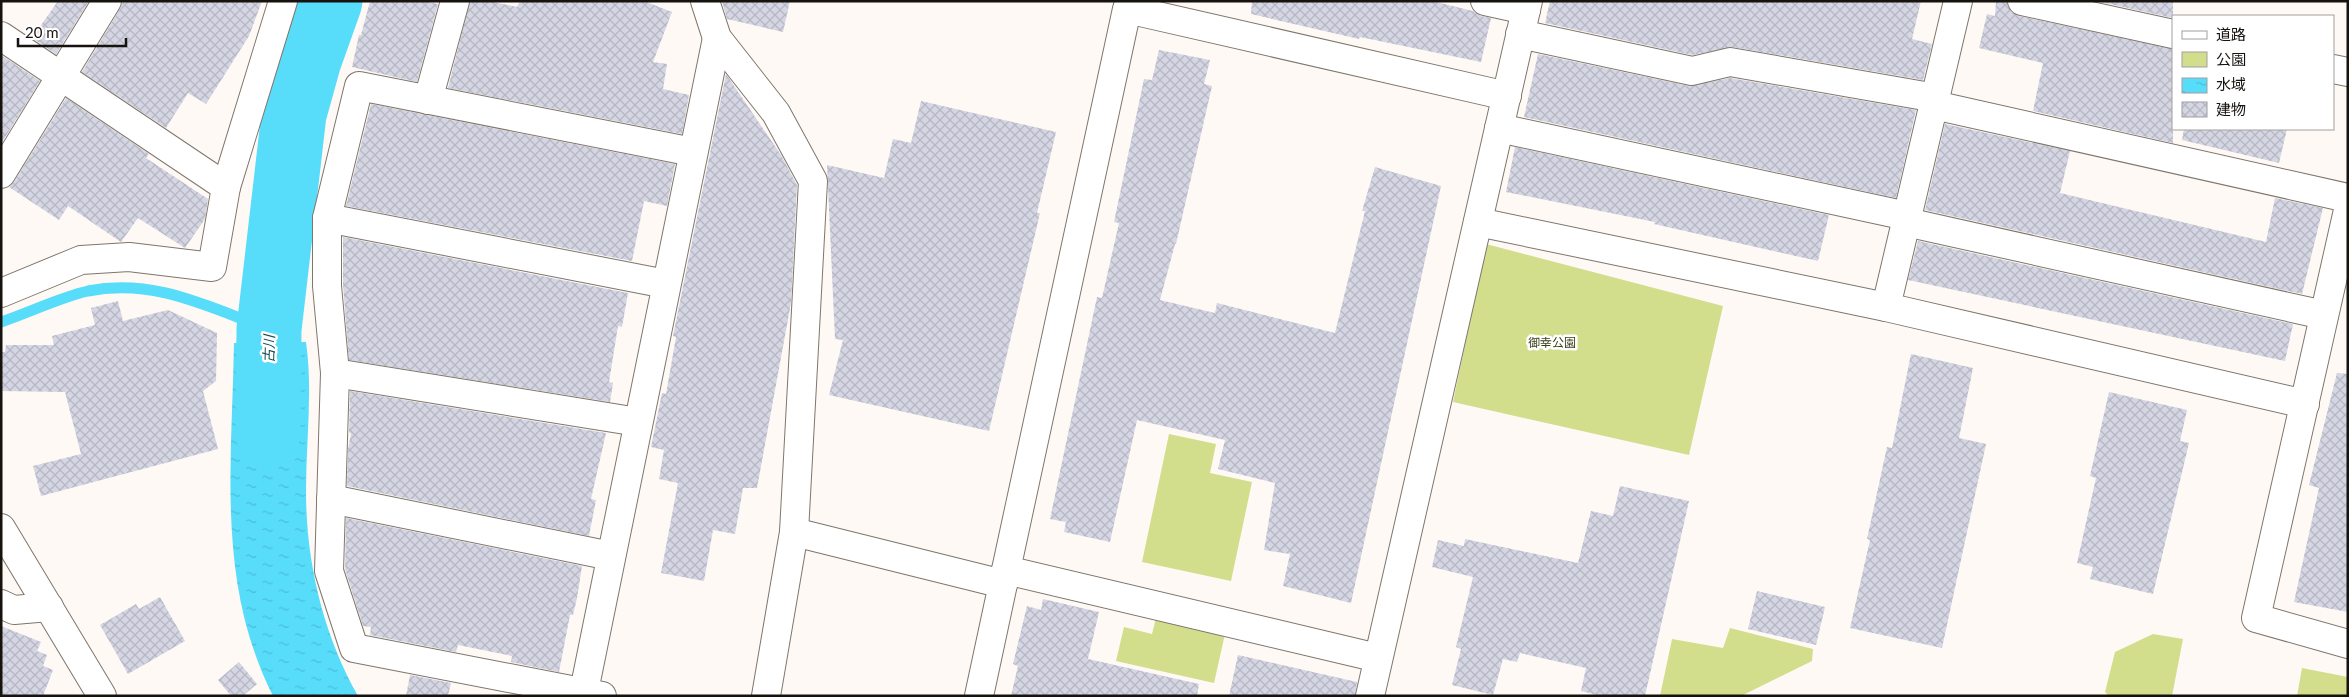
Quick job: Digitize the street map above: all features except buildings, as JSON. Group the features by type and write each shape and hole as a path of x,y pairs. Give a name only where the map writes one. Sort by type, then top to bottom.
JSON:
{"street":[{"path":"1,174 107,1"},
{"path":"1,293 81,260 129,257 212,267 226,186 283,1"},
{"path":"428,100 455,1"},
{"path":"705,1 717,38 776,113 813,181 794,532 766,696"},
{"path":"1485,1 1692,71 1730,62 1935,102 2348,198"},
{"path":"1886,307 1958,1"},
{"path":"2022,1 2172,34"},
{"path":"978,696 1127,9 1507,96"},
{"path":"1370,696 1525,15"},
{"path":"1,36 226,186"},
{"path":"693,152 359,86 327,218 327,286 334,372 329,570 354,648 589,695 611,556 717,38"},
{"path":"2334,69 2348,72"},
{"path":"1499,128 2324,315"},
{"path":"2348,210 2256,618 2348,644"},
{"path":"327,218 666,284"},
{"path":"1478,222 1886,307 2305,404"},
{"path":"334,372 638,422"},
{"path":"331,499 611,556"},
{"path":"1,528 48,607 82,684 102,696"},
{"path":"794,532 1378,658"},
{"path":"1,604 14,610 48,607"}],"green space":[{"name":"御幸公園","path":"1486,244 1723,306 1689,455 1453,402"},
{"path":"1169,434 1216,444 1210,473 1252,482 1231,581 1142,562"},
{"path":"1156,618 1225,634 1214,683 1116,661 1124,627 1152,634"},
{"path":"1730,628 1813,649 1812,661 1741,696 1660,696 1672,639 1723,648"},
{"path":"2153,634 2183,639 2172,696 2109,696 2105,692 2115,652"},
{"path":"2302,668 2348,677 2348,696 2297,696"}],"water":[{"path":"306,342 309,379 306,491 309,544 313,571 326,623 335,648 358,696 273,696 255,653 243,610 235,567 230,479 234,343"}],"waterway":[{"name":"古川","path":"268,433 269,329 294,114 309,60 330,1"},
{"path":"1,322 88,291 136,288 181,297 269,329"}]}
